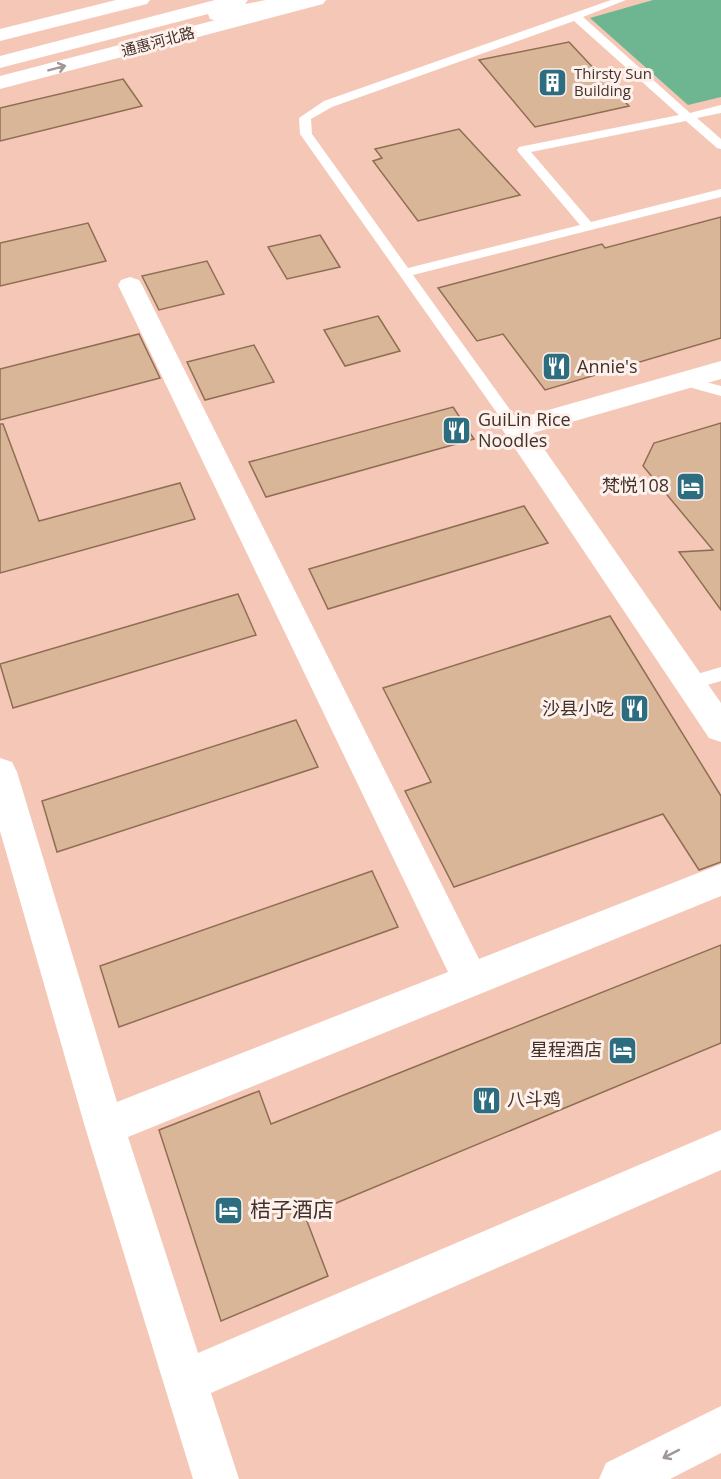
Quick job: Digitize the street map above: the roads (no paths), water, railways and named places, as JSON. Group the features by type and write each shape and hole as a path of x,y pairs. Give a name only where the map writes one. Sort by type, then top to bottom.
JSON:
{"main road":[{"path":"0,36 140,0"},
{"name":"通惠河北路","path":"0,62 238,0"},
{"path":"83,40 297,0"},
{"name":"通惠河北路","path":"0,83 316,0"},
{"path":"130,285 471,981"},
{"path":"721,370 516,429 721,729"},
{"path":"0,772 105,1127 216,1479"},
{"path":"105,1127 721,880"},
{"path":"184,1382 721,1150"},
{"path":"622,1479 721,1429"}],"lane":[{"path":"516,429 306,134 304,118 328,104 621,0"},
{"path":"575,16 721,145"},
{"path":"588,226 523,150 721,109"},
{"path":"405,273 721,193"},
{"path":"683,381 721,391"},
{"path":"690,684 721,674"}],"place":[{"name":"Thirsty Sun Building","path":"553,83"},
{"name":"Annie's","path":"556,367"},
{"name":"GuiLin Rice Noodles","path":"457,430"},
{"name":"梵悦108","path":"690,486"},
{"name":"沙县小吃","path":"635,709"},
{"name":"星程酒店","path":"623,1050"},
{"name":"八斗鸡","path":"486,1100"},
{"name":"桔子酒店","path":"229,1210"}]}
